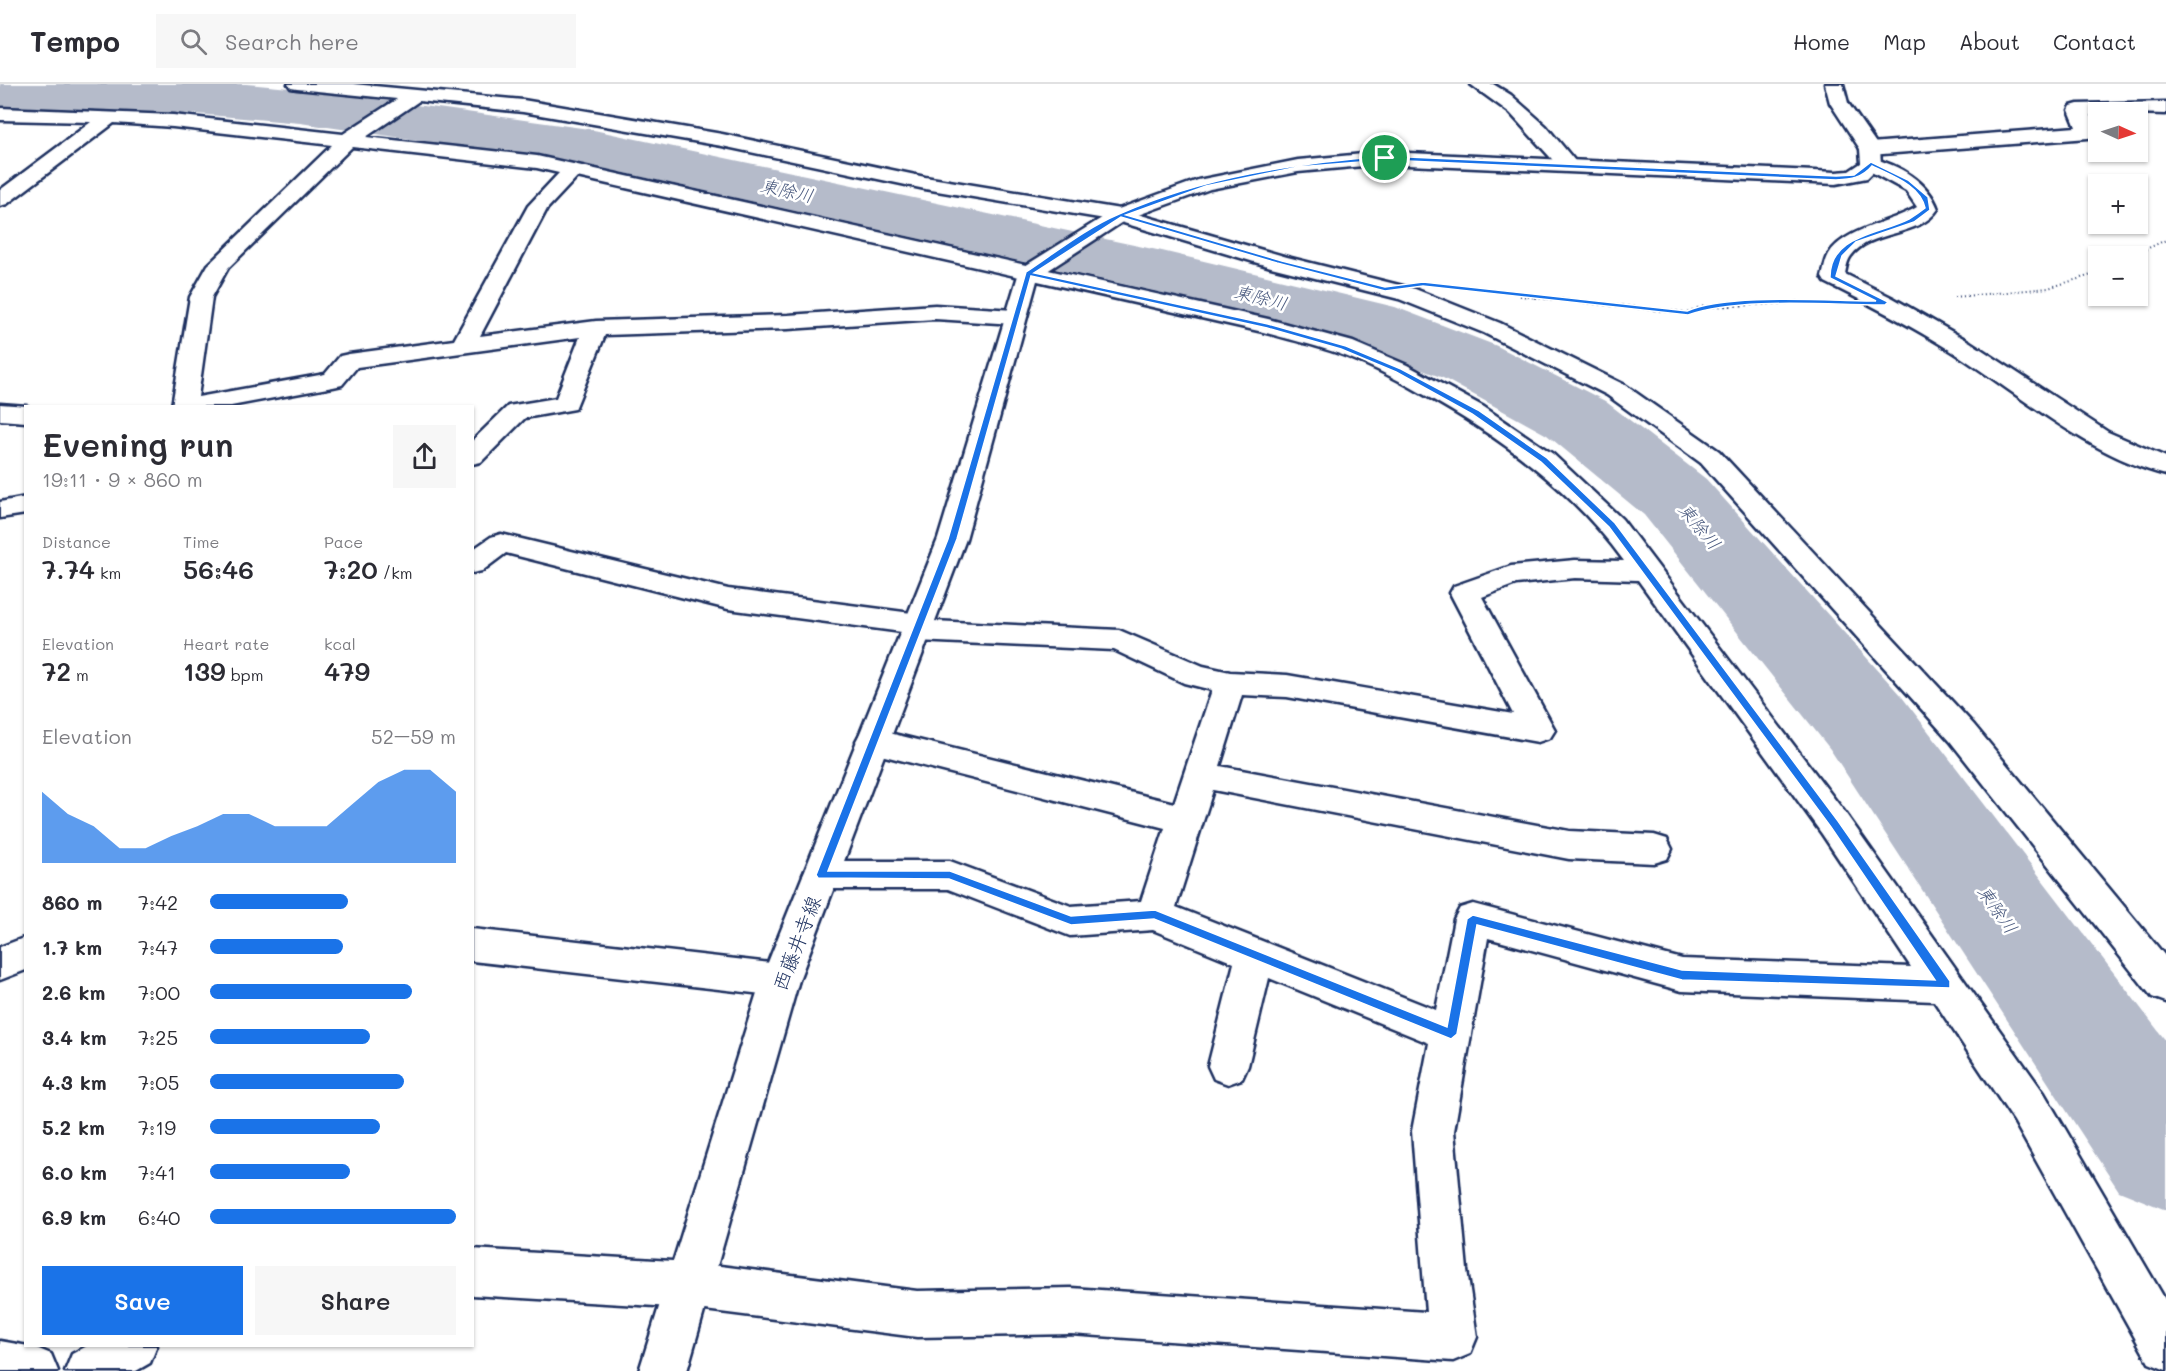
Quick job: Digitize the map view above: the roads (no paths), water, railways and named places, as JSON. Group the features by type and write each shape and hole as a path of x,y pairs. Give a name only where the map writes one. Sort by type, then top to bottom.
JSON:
{"street":[{"path":"297,84 412,99 523,106 722,140 1108,222 1279,262 1407,294 1492,328 1616,390 1710,457 1962,733 2166,985"},
{"path":"1479,84 1511,105 1528,120 1545,136 1568,165"},
{"path":"1833,84 1839,103 1871,156 1925,197 1928,209 1911,220 1854,241 1839,255 1833,277 1885,303 1961,347 2100,438 2166,467"},
{"path":"184,405 201,297 219,265 348,140 412,99"},
{"path":"1871,156 2088,132 2078,110 2166,108"},
{"path":"0,114 173,121 537,162 1268,326 1344,347 1398,370 1475,412 1544,460 1612,525 1834,824 2029,1107 2166,1346"},
{"path":"0,200 9,186 110,117"},
{"path":"1028,274 1108,222 1205,184 1298,166 1385,158 1836,178 1855,176 1865,172 1871,156"},
{"path":"463,346 538,207 573,170"},
{"name":"西藤井寺線","path":"663,1371 780,980 952,539 1028,274"},
{"path":"198,405 333,380 350,361 515,337 596,328 788,322 935,312 1014,317"},
{"path":"474,454 518,411 566,405 596,328"},
{"path":"0,412 24,414"},
{"path":"0,510 24,505"},
{"path":"474,563 501,543 728,599 918,628 1119,640 1195,675 1230,683 1287,686 1538,730 1465,593 1511,575 1575,569 1646,571"},
{"path":"1155,915 1230,683"},
{"path":"873,741 1186,820"},
{"path":"1201,775 1569,845 1654,849"},
{"path":"821,875 950,875 1071,921 1155,915 1451,1034"},
{"path":"474,1272 689,1285 917,1314 1071,1311 1453,1337 1444,1270 1433,1131 1473,919 1682,975 1946,985"},
{"path":"474,945 780,980"},
{"path":"0,963 24,954"},
{"path":"1228,1066 1255,955"},
{"path":"89,1371 131,1347"},
{"path":"0,1365 34,1371"}],"waterway":[{"name":"東除川","path":"0,93 197,97 300,106 589,147 1162,272 1369,323 1470,362 1576,418 1675,497 1866,723 2166,1147"}]}
